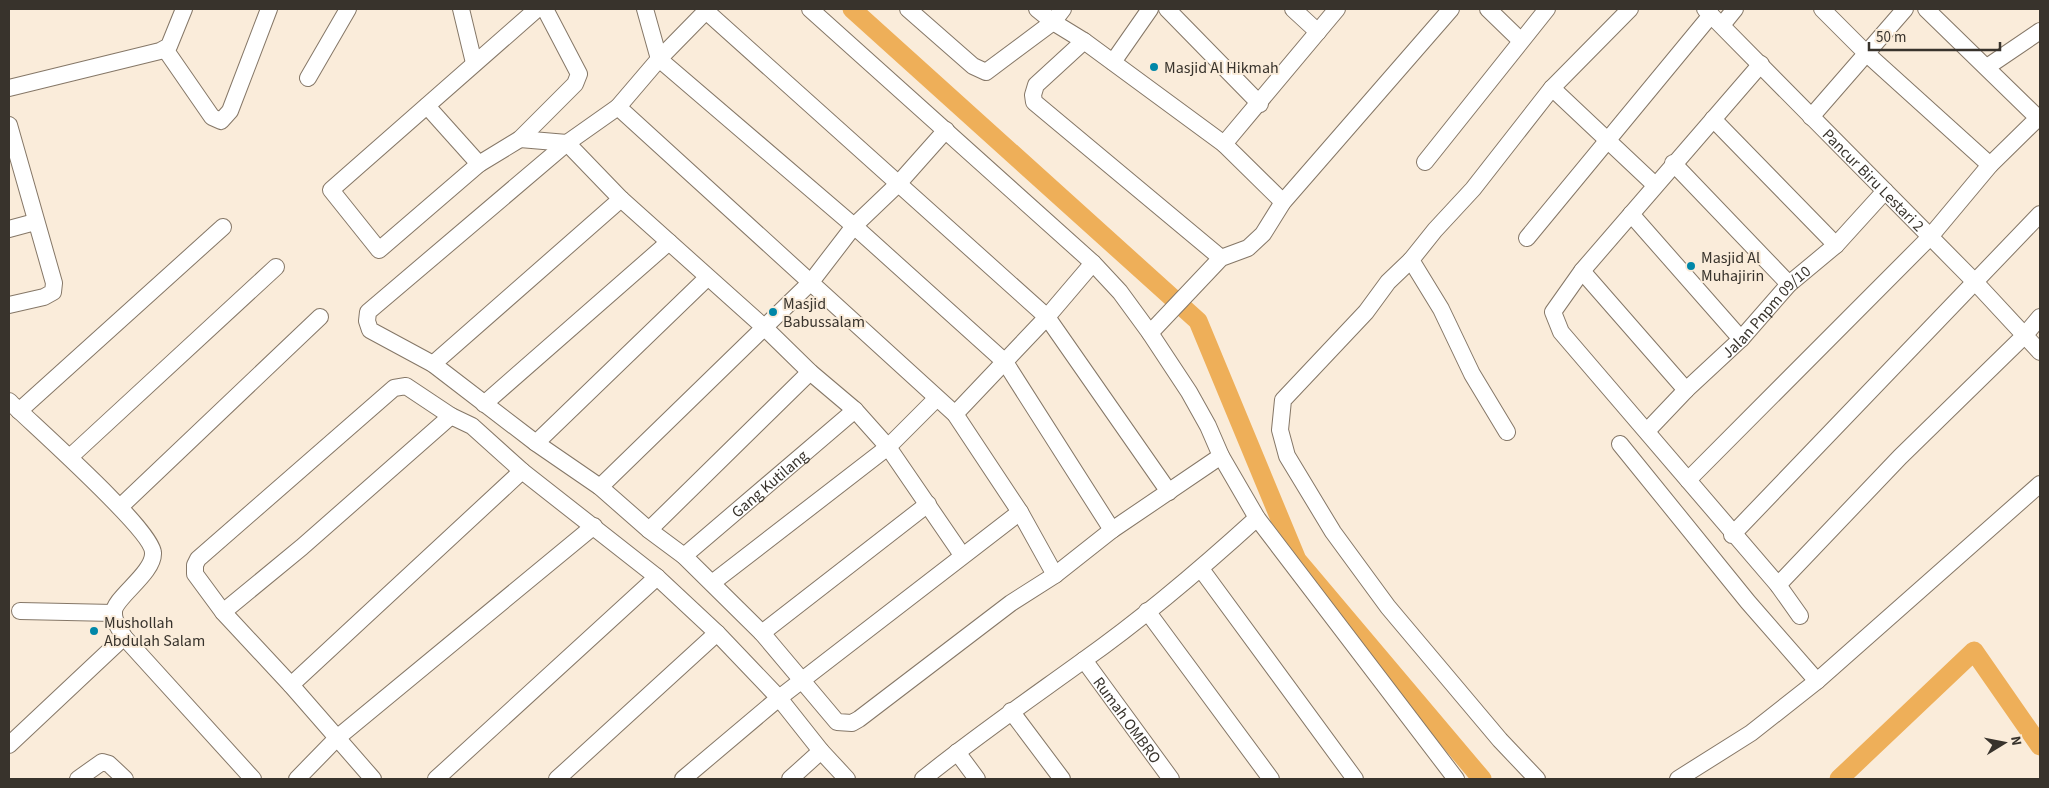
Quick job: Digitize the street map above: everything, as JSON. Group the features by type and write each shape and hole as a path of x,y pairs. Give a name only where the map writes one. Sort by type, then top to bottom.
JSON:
{"street":[{"path":"9,88 165,49 169,46 184,9"},
{"path":"165,49 212,118 221,121 230,111 269,9"},
{"path":"308,78 348,9"},
{"path":"461,9 474,63"},
{"path":"537,9 331,190 379,250 479,164 520,140 575,84 579,74 545,9"},
{"path":"645,9 659,59 854,226 1005,362 1112,530"},
{"path":"810,9 1093,263 1120,292 1150,333 1208,426 1221,456 1257,518 1456,779"},
{"path":"908,9 973,66 986,72 1053,22 1063,9"},
{"path":"1037,9 1053,22 1084,41 1224,144 1283,202"},
{"path":"1113,62 1150,9"},
{"path":"1167,9 1260,104"},
{"path":"1293,9 1318,32"},
{"path":"1224,144 1260,104 1337,9"},
{"path":"1150,333 1173,311 1221,258 1248,248 1262,234 1283,202 1451,9"},
{"path":"1488,9 1520,40"},
{"path":"1425,162 1520,40 1547,9"},
{"path":"1537,779 1500,740 1388,607 1333,532 1288,456 1280,430 1283,400 1366,312 1388,282 1411,260 1435,230 1473,189 1552,88 1630,9"},
{"path":"1527,238 1606,140 1713,16 1735,9"},
{"path":"1823,9 1866,54 1990,166"},
{"path":"1811,116 1905,9"},
{"path":"1169,492 1047,317 707,10 659,59 618,107 567,143 368,312 370,330 433,364 536,443 600,487 649,530 684,556 762,633 837,722 852,722 1011,603 1055,575 1112,530 1169,492 1221,456"},
{"path":"1688,480 1929,238 1990,166 2039,117 1930,10"},
{"name":"Pancur Biru Lestari 2","path":"1713,16 1929,238 1976,283 2040,352"},
{"path":"1987,67 2040,31"},
{"path":"1084,41 1036,86 1033,95 1034,102 1221,258"},
{"path":"1761,64 1582,271 1553,312 1561,332 1648,431 1732,535 1778,585 1800,616"},
{"path":"1552,88 1655,185"},
{"path":"427,106 479,164"},
{"path":"618,107 955,414 1020,512 1055,575"},
{"path":"1713,119 1836,245"},
{"path":"9,125 14,161 54,283 52,292 44,297 9,305"},
{"path":"600,487 811,282 854,226 898,184 946,130"},
{"path":"520,140 567,143 621,199 765,328 810,372 855,410 888,447 962,555"},
{"path":"1673,164 1789,284"},
{"name":"Jalan Pnpm 09/10","path":"1648,431 1686,390 1741,339 1789,284 1836,245 1885,191"},
{"path":"433,364 621,199"},
{"path":"1631,214 1741,339"},
{"path":"1732,535 1976,283 2040,214"},
{"path":"9,229 35,222"},
{"path":"223,227 14,406 120,507 149,542 154,552 151,562 114,608 114,613 124,637 253,779"},
{"path":"484,404 668,242"},
{"path":"1411,260 1441,309 1472,374 1507,432"},
{"path":"955,414 1047,317 1093,263"},
{"path":"70,458 276,267"},
{"path":"1582,271 1686,390"},
{"path":"536,443 707,278"},
{"path":"1778,585 1900,457 2024,336 2040,317"},
{"path":"120,507 320,318"},
{"path":"649,530 810,372"},
{"path":"374,779 291,684 223,612 196,574 195,565 198,559 394,388 406,386 451,416 472,426 522,471 657,577 717,633 779,698 821,751 847,779"},
{"path":"712,583 888,447 936,398"},
{"name":"Gang Kutilang","path":"684,556 855,410"},
{"path":"223,612 302,547 451,416"},
{"path":"1620,444 1748,602 1817,681"},
{"path":"291,684 522,471"},
{"path":"1678,779 1751,733 1817,681 2040,484"},
{"path":"762,633 928,504"},
{"path":"683,779 779,698 1020,512"},
{"path":"923,779 1011,710 1084,660 1201,569 1257,518"},
{"path":"297,779 337,738 594,526"},
{"path":"1201,569 1356,779"},
{"path":"436,779 657,577"},
{"path":"20,611 114,613"},
{"path":"1147,611 1271,779"},
{"path":"557,779 717,633"},
{"path":"9,745 124,637"},
{"name":"Rumah OMBRO","path":"1084,660 1171,779"},
{"path":"1011,710 1062,779"},
{"path":"790,779 821,751"},
{"path":"957,752 977,779"},
{"path":"78,779 102,762 109,764 125,779"}],"waterway":[{"path":"852,9 1198,321 1297,560 1482,779"},
{"path":"1839,779 1974,651 2040,746"}],"place":[{"name":"Masjid Al Hikmah","path":"1154,67"},
{"name":"Masjid Al Muhajirin","path":"1691,266"},
{"name":"Masjid Babussalam","path":"773,312"},
{"name":"Mushollah Abdulah Salam","path":"94,631"}]}
